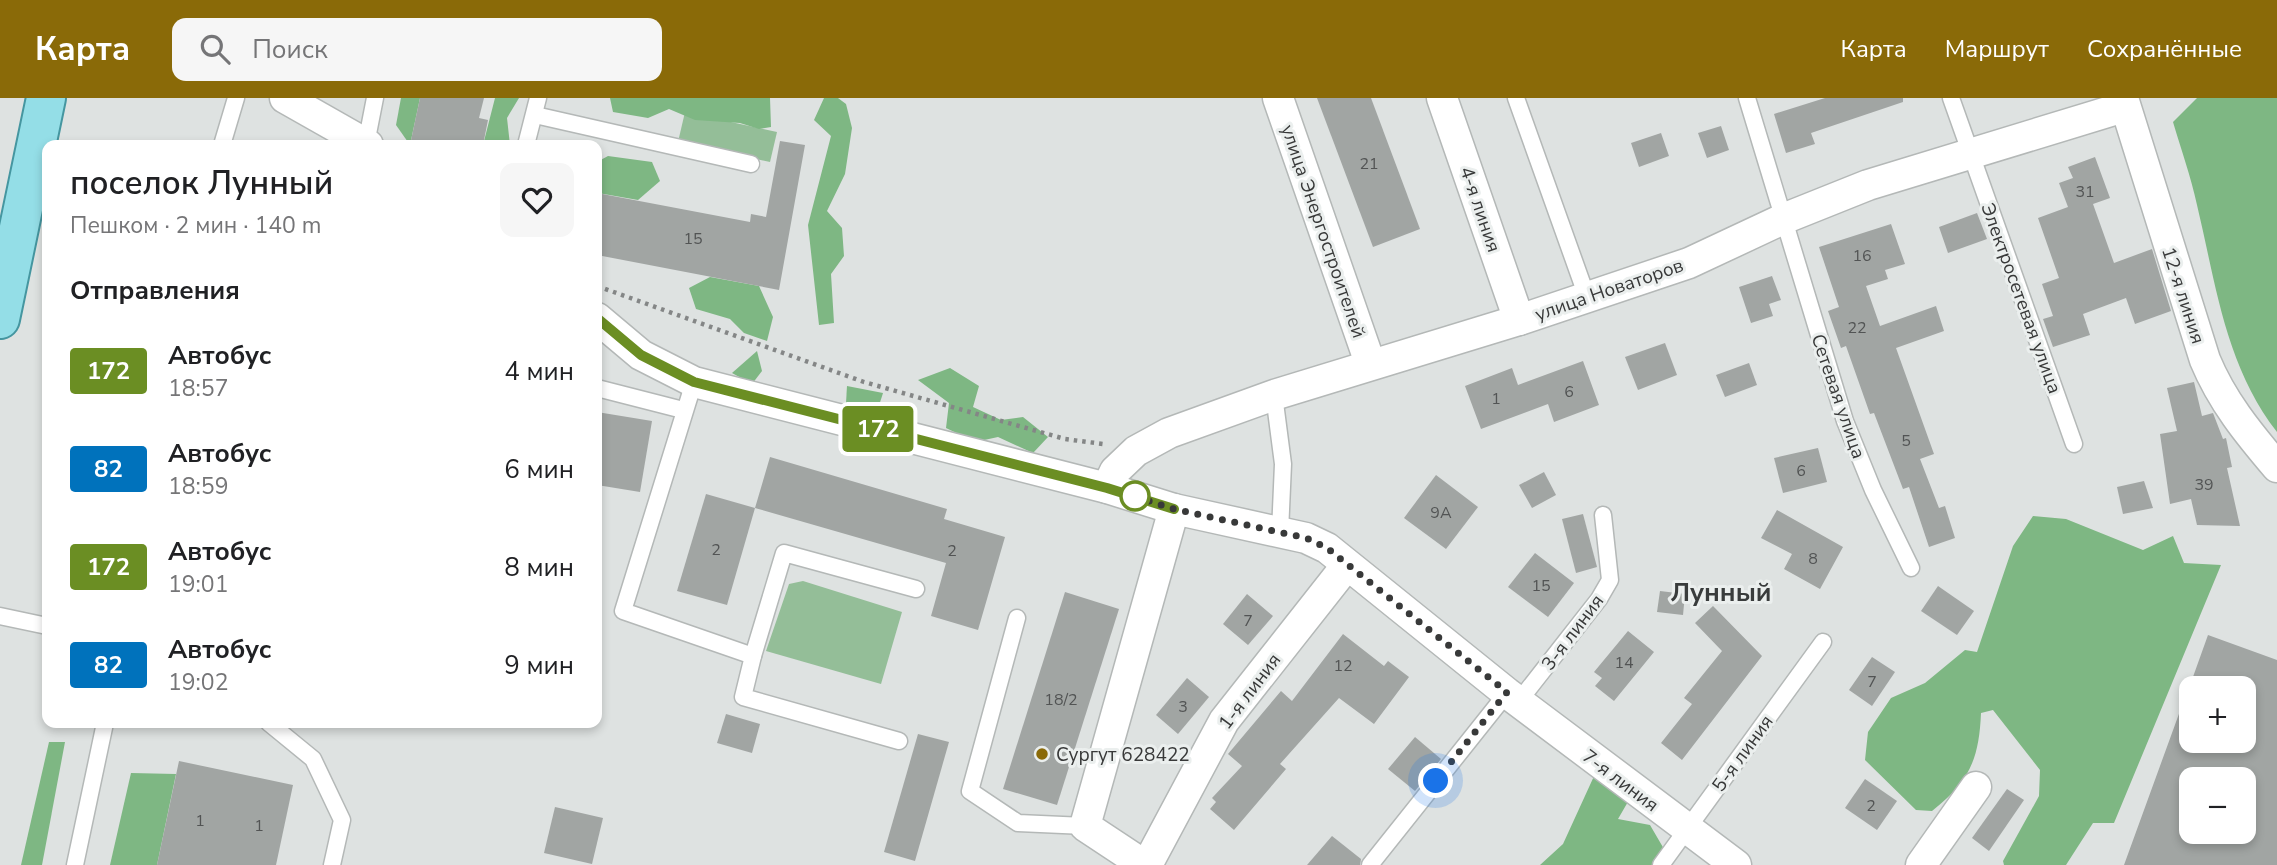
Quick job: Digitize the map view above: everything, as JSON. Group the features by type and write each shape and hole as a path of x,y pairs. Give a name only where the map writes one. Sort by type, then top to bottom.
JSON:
{"main road":[{"path":"0,319 46,98"}],"street":[{"path":"285,98 358,140"},
{"name":"улица Энергостроителей","path":"1278,98 1370,363"},
{"name":"4-я линия","path":"1442,98 1519,320"},
{"name":"улица Новаторов","path":"1107,488 1115,471 1136,451 1169,433 1370,363 1519,320 1689,263 1783,219 1868,185 2124,103"},
{"name":"12-я линия","path":"2124,103 2215,384 2242,426 2277,467"},
{"path":"602,322 641,355 694,382 1107,488 1174,509 1085,826 1145,865"},
{"name":"7-я линия","path":"1174,509 1306,538 1327,548 1513,697 1736,865"},
{"name":"1-я линия","path":"1145,865 1224,721 1347,565"},
{"path":"1921,865 1976,787"}],"lane":[{"path":"223,140 236,98"},
{"path":"368,140 375,98"},
{"path":"528,140 538,98"},
{"path":"1516,98 1587,297"},
{"name":"Сетевая улица","path":"1747,98 1844,421 1873,490 1911,568"},
{"name":"Электросетевая улица","path":"1951,98 2074,444"},
{"path":"535,115 751,164"},
{"path":"694,382 683,410 623,611 753,656"},
{"path":"602,389 683,410"},
{"path":"1274,395 1283,464 1280,532"},
{"name":"3-я линия","path":"1370,865 1599,599 1610,580 1603,515"},
{"path":"899,741 743,697 784,553 916,589"},
{"path":"0,616 42,625"},
{"path":"1017,618 970,791 1018,823 1085,826"},
{"name":"5-я линия","path":"1661,865 1823,642"},
{"path":"75,865 104,728"},
{"path":"274,728 313,759 342,820 332,865"}],"path":[{"path":"602,288 864,382 1065,439 1136,451"}],"green space":[{"path":"401,98 420,98 411,140 406,140 396,125"},
{"path":"495,98 519,98 507,118 509,140 484,140"},
{"path":"610,98 770,98 771,127 759,129 740,123 695,120 669,109 648,118 613,112"},
{"path":"824,98 838,98 846,104 852,128 845,174 827,211 842,228 844,256 831,274 834,323 819,325 808,225 831,136 814,120"},
{"path":"2197,98 2277,98 2277,432 2259,406 2234,352 2217,294 2192,184 2173,122"},
{"path":"685,112 777,132 770,162 678,142"},
{"path":"608,156 652,162 660,181 638,200 602,194 602,159"},
{"path":"710,277 759,286 773,317 767,341 744,333 730,319 696,309 689,288"},
{"path":"757,351 762,371 752,384 732,373"},
{"path":"950,368 979,386 973,407 1001,420 1023,417 1048,437 1033,453 998,437 975,442 946,428 949,403 918,380"},
{"path":"847,386 883,393 876,415 846,403"},
{"path":"2033,516 2066,519 2143,550 2173,536 2184,563 2221,565 2114,823 2093,823 2066,865 2004,865 2003,861 2039,796 2040,770 1993,710 1981,713 1978,744 1970,769 1955,790 1932,811 1916,810 1865,760 1868,732 1891,698 1925,683 1965,650 1977,652 2013,546"},
{"path":"803,581 902,612 881,684 766,651 789,584"},
{"path":"49,742 65,742 42,865 21,865"},
{"path":"131,773 176,774 157,865 110,865"},
{"path":"1595,774 1629,800 1618,819 1650,825 1664,849 1656,865 1540,865 1563,844"}],"building":[{"path":"420,98 484,98 479,118 488,120 484,140 411,140"},
{"path":"1317,98 1371,98 1420,229 1373,247"},
{"path":"1825,98 1903,98 1903,102 1811,133 1815,144 1786,153 1774,114"},
{"path":"1721,126 1729,150 1707,158 1698,133"},
{"path":"1661,133 1669,156 1639,167 1631,143"},
{"path":"780,141 805,145 779,290 602,256 602,194 750,222 751,214 766,217"},
{"path":"2095,157 2110,198 2093,204 2114,263 2152,249 2171,311 2135,324 2126,298 2083,314 2090,335 2053,347 2043,319 2053,316 2042,284 2059,278 2038,218 2068,207 2059,183 2073,178 2068,167"},
{"path":"1977,213 1987,239 1948,253 1939,227"},
{"path":"1891,224 1905,264 1885,270 1888,279 1866,286 1880,326 1936,306 1944,331 1896,348 1934,454 1920,459 1939,508 1945,506 1955,538 1929,547 1909,487 1903,489 1874,413 1870,414 1846,346 1841,348 1828,311 1839,307 1819,247"},
{"path":"1772,276 1781,300 1769,304 1773,316 1751,323 1739,287"},
{"path":"1665,343 1677,375 1638,390 1625,357"},
{"path":"1583,361 1599,405 1554,422 1548,404 1481,429 1465,386 1512,368 1518,385"},
{"path":"1749,363 1757,385 1725,397 1716,375"},
{"path":"2194,382 2202,416 2213,413 2223,439 2226,438 2232,467 2227,468 2240,526 2197,525 2191,499 2170,504 2160,434 2177,431 2167,388"},
{"path":"602,413 652,421 640,492 602,486"},
{"path":"1818,448 1827,482 1783,493 1774,458"},
{"path":"770,457 947,509 944,519 1005,537 978,630 931,616 946,563 755,508"},
{"path":"1544,472 1556,495 1532,508 1519,485"},
{"path":"1436,475 1478,507 1446,549 1404,518"},
{"path":"2144,481 2153,508 2123,514 2117,487"},
{"path":"706,494 755,508 727,605 677,591"},
{"path":"1777,510 1843,547 1820,589 1784,569 1792,554 1761,538"},
{"path":"1583,514 1597,567 1576,573 1562,519"},
{"path":"1535,553 1574,583 1548,617 1508,587"},
{"path":"1938,586 1974,611 1957,635 1921,611"},
{"path":"1660,591 1685,594 1683,615 1657,612"},
{"path":"1065,592 1119,609 1057,805 1003,789"},
{"path":"1247,594 1273,616 1248,645 1223,624"},
{"path":"1713,606 1762,656 1682,760 1661,743 1692,704 1684,698 1722,651 1695,623"},
{"path":"1628,631 1654,652 1614,701 1595,686 1602,678 1594,672"},
{"path":"1343,634 1384,666 1388,661 1409,677 1374,724 1339,698 1280,764 1286,769 1234,830 1210,809 1216,802 1212,798 1242,766 1228,754 1281,691 1292,701"},
{"path":"2208,635 2277,660 2277,865 2124,865 2179,714 2179,753 2256,753 2256,676 2193,676"},
{"path":"1872,657 1895,672 1872,706 1849,690"},
{"path":"1187,678 1209,697 1178,734 1156,715"},
{"path":"726,714 760,724 752,753 717,743"},
{"path":"918,734 949,742 915,861 884,852"},
{"path":"1415,737 1441,759 1415,791 1388,769"},
{"path":"179,761 293,785 276,865 157,865"},
{"path":"1865,779 1897,801 1877,830 1845,808"},
{"path":"2007,789 2024,800 1989,851 1972,838"},
{"path":"555,807 603,818 592,864 544,853"},
{"path":"1332,836 1361,859 1360,865 1307,865"}],"bus line":[{"name":"172","path":"602,322 641,355 694,382 1107,488 1174,509"}],"place":[{"name":"Сургут 628422","path":"1042,754"}],"district":[{"name":"Лунный","path":"1721,592"}],"route":[{"path":"1135,496 1130,495 1174,509 1306,538 1327,548 1507,692 1436,781"}]}
